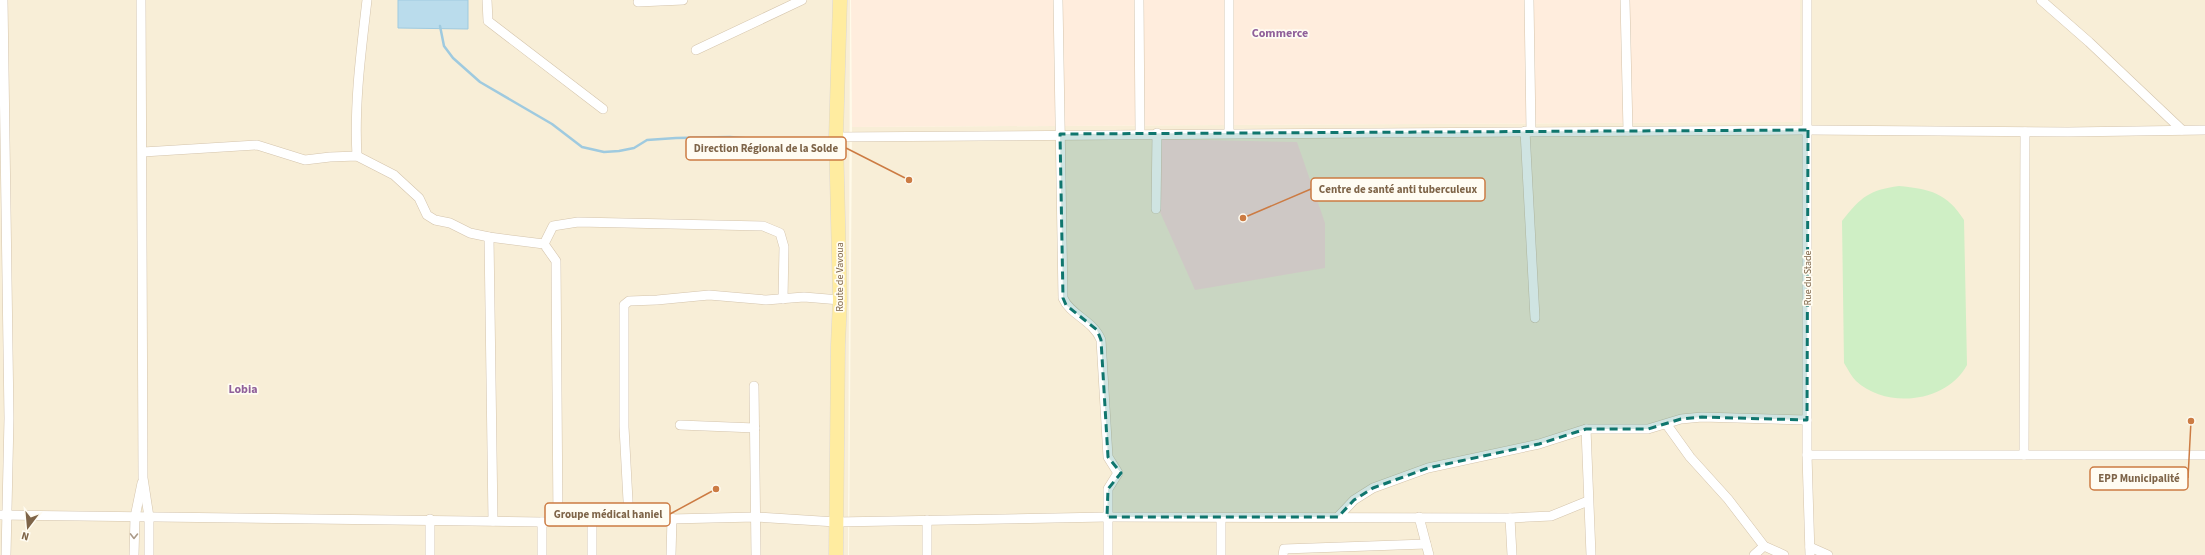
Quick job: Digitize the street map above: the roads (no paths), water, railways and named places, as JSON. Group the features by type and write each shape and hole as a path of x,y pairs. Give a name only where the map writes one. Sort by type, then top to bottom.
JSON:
{"main road":[{"name":"Route de Vavoua","path":"836,555 840,300 836,137 840,0"}],"street":[{"path":"3,0 4,419 8,498 2,515 6,555"},
{"path":"141,0 143,152 143,478 149,517 150,555"},
{"path":"357,156 355,129 367,0"},
{"path":"487,0 488,21 603,108"},
{"path":"638,2 683,0"},
{"path":"696,50 802,0"},
{"path":"1058,0 1063,298 1066,304 1097,330 1101,340 1108,457 1118,473 1108,489 1108,555"},
{"path":"1139,0 1140,133"},
{"path":"1229,0 1229,133"},
{"path":"1529,0 1528,131 1535,318"},
{"path":"1625,0 1628,131"},
{"name":"Rue du Stade","path":"1807,0 1807,455 1810,551"},
{"path":"2041,0 2182,130"},
{"path":"836,137 1140,133 1528,131 1808,130 2025,132 2205,130"},
{"path":"2024,454 2025,132"},
{"path":"1156,209 1157,133"},
{"path":"143,152 257,145 305,160 357,156 394,175 419,198 428,215 436,220 450,223 470,233 544,244 556,260 558,522"},
{"path":"544,244 553,226 578,222 763,226 780,233 784,247 782,299"},
{"path":"489,237 493,521"},
{"path":"629,519 624,427 624,305 629,301 709,295 766,300 804,297 840,300"},
{"path":"754,386 756,555"},
{"path":"1338,517 1354,500 1373,488 1428,468 1512,450 1586,429 1648,429 1667,425 1681,419 1702,417 1807,420"},
{"path":"680,425 755,428"},
{"path":"1667,425 1690,457 1728,499 1764,546 1784,555"},
{"path":"1586,429 1590,555"},
{"path":"1807,455 2205,455"},
{"path":"134,555 134,516 143,478"},
{"path":"2,515 430,519 542,522 756,517 836,522 1107,517 1510,518 1551,516 1588,501"},
{"path":"1419,517 1429,555"},
{"path":"671,555 672,518"},
{"path":"1220,518 1221,555"},
{"path":"1510,518 1512,555"},
{"path":"430,519 430,555"},
{"path":"927,520 927,555"},
{"path":"592,521 592,555"},
{"path":"542,522 542,555"},
{"path":"1283,555 1284,549 1426,544"},
{"path":"1754,555 1764,546"},
{"path":"1810,551 1828,555"}],"water":[{"path":"398,0 468,0 468,29 398,28"}],"waterway":[{"path":"440,26 444,46 453,58 480,82 552,124 582,147 604,152 619,151 634,148 647,140 730,137 817,144"}],"place":[{"name":"Direction Régional de la Solde","path":"909,180"},
{"name":"Centre de santé anti tuberculeux","path":"1243,218"},
{"name":"EPP Municipalité","path":"2191,421"},
{"name":"Groupe médical haniel","path":"716,489"}],"district":[{"name":"Commerce","path":"1280,33"},
{"name":"Lobia","path":"243,389"}]}
